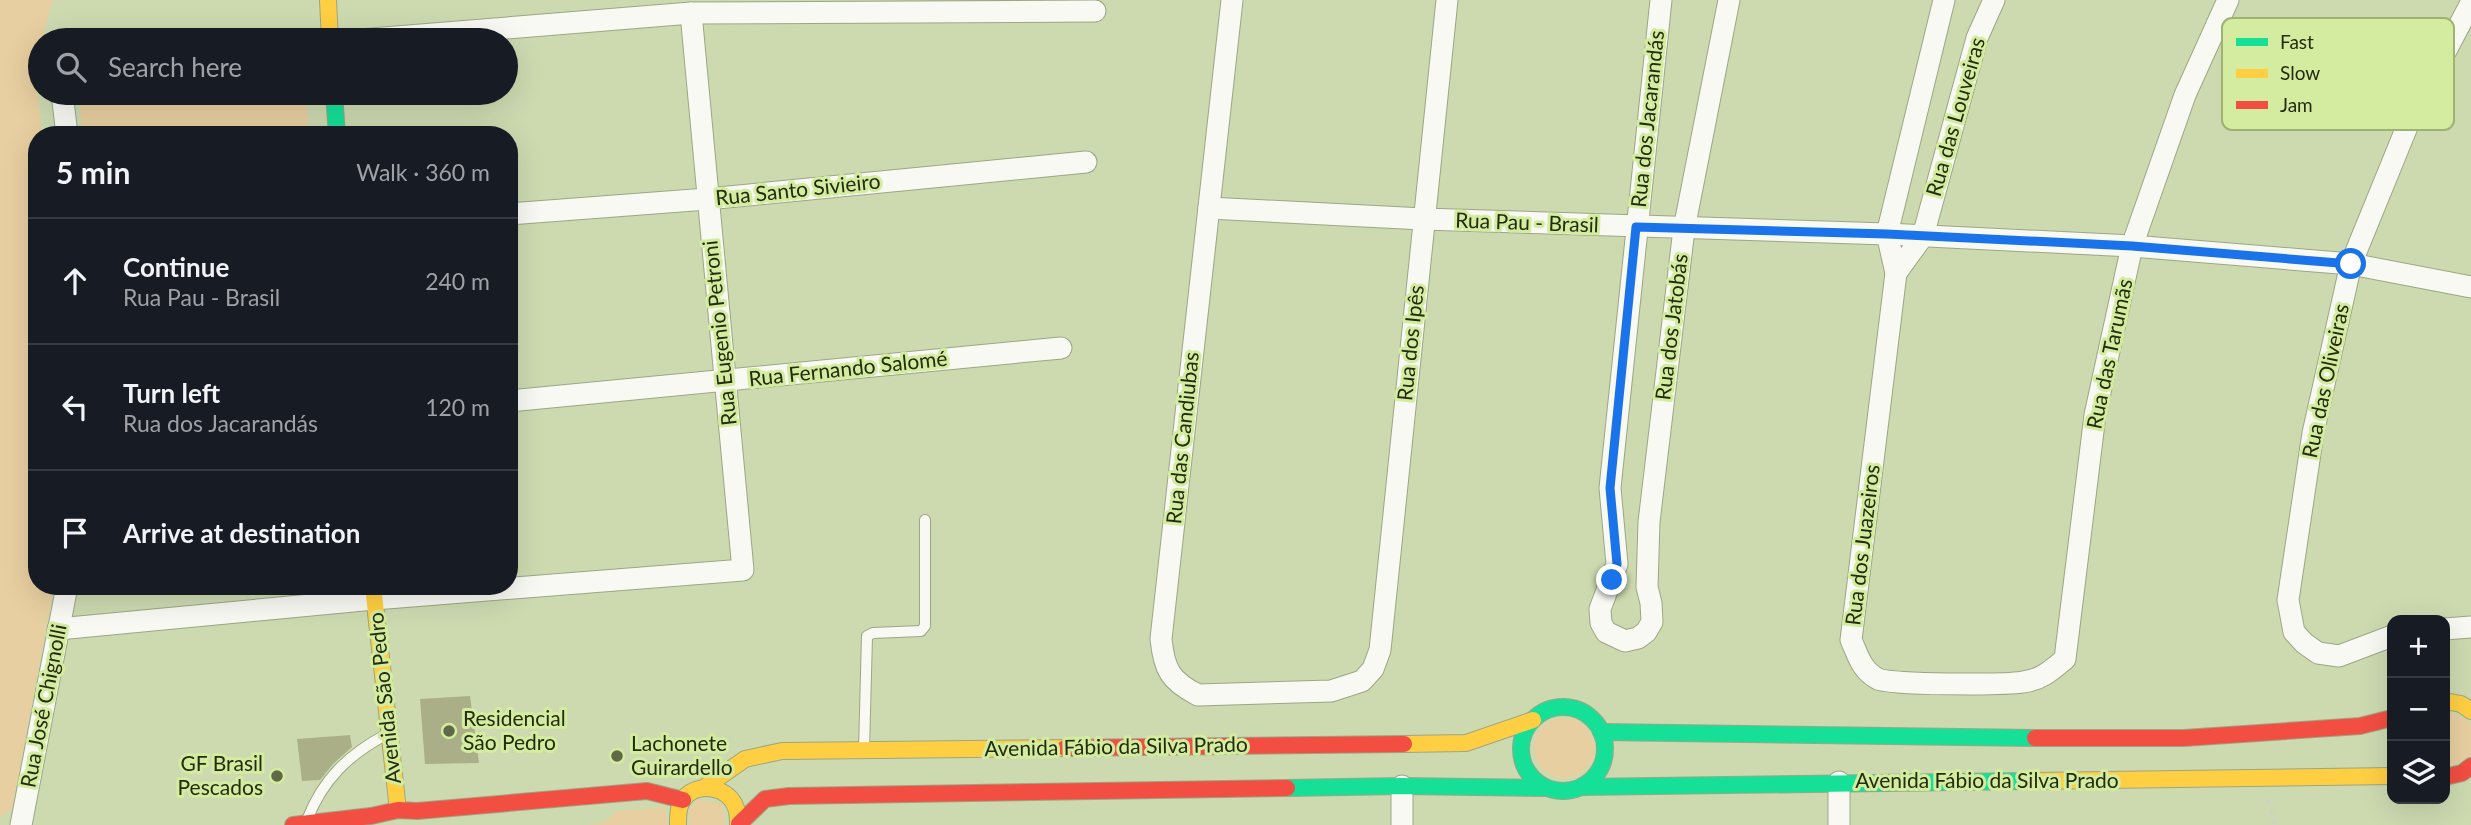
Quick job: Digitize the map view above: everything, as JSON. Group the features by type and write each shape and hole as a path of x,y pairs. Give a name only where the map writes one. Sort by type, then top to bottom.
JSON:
{"main road":[{"path":"328,0 329,28"},
{"path":"335,105 336,126"},
{"name":"Avenida São Pedro","path":"373,595 398,810"},
{"path":"2450,702 2461,704 2471,711"},
{"path":"1570,707 1583,712 1594,720 1601,732 1605,744 1601,767 1590,782 1582,787 1564,791 1546,788 1532,777 1521,757 1525,731 1533,720 1556,708 1570,707"},
{"name":"Avenida Fábio da Silva Prado","path":"1601,732 1909,738 2184,738 2360,726 2387,719"},
{"name":"Avenida Fábio da Silva Prado","path":"683,800 689,793 705,787 744,759 782,751 1466,743 1533,720"},
{"path":"2450,776 2468,771"},
{"name":"Avenida Fábio da Silva Prado","path":"1582,787 2387,776"},
{"name":"Avenida Fábio da Silva Prado","path":"738,824 765,799 789,796 1402,786 1546,788"},
{"path":"705,787 715,788 731,797 739,814 738,824"},
{"path":"299,824 368,821 398,810 418,811 647,791 683,800 678,809 678,825"},
{"path":"418,811 428,825"}],"street":[{"name":"Rua das Candiubas","path":"1231,0 1162,625 1163,656 1168,671 1180,687 1198,695 1331,691 1362,681"},
{"name":"Rua dos Ipês","path":"1362,681 1373,669 1380,650 1447,0"},
{"name":"Rua dos Jacarandás","path":"1625,641 1606,632 1601,624 1600,609 1617,564 1610,488 1661,0"},
{"name":"Rua dos Jatobás","path":"1625,641 1638,638 1652,622 1647,587 1649,522 1684,229 1729,0"},
{"name":"Rua dos Juazeiros","path":"1944,0 1887,234 1896,273 1851,640 1863,668 1880,680 1911,683 2024,682 2047,675"},
{"name":"Rua das Louveiras","path":"1923,236 1977,38 1994,0"},
{"name":"Rua das Tarumãs","path":"2047,675 2065,659 2095,415 2132,246 2185,95 2228,0"},
{"name":"Rua das Oliveiras","path":"2454,35 2471,3"},
{"path":"507,28 691,13 1095,11"},
{"name":"Rua Eugenio Petroni","path":"518,584 743,570 691,13"},
{"path":"63,105 66,126"},
{"name":"Rua das Oliveiras","path":"2387,638 2339,656 2318,653 2294,632 2288,600 2313,433 2351,264 2406,130"},
{"name":"Rua Santo Sivieiro","path":"518,213 707,199 1086,162"},
{"name":"Rua Pau - Brasil","path":"1209,208 1423,219 1887,234 2132,246 2351,264 2471,287"},
{"name":"Rua dos Juazeiros","path":"1896,273 1923,236"},
{"name":"Rua Fernando Salomé","path":"518,400 1061,348"},
{"name":"Rua José Chignolli","path":"21,825 65,595"},
{"path":"58,629 356,595"},
{"path":"2450,629 2471,627"},
{"path":"1839,782 1839,825"},
{"path":"1402,786 1402,825"}],"lane":[{"path":"864,750 867,636 873,633 921,631 925,626 925,520"},
{"path":"299,824 323,787 358,750 389,733"}],"shaded area":[{"path":"0,0 63,0 52,1 45,28 28,28 28,105 39,105 41,126 28,126 28,595 52,595 12,809 0,817"},
{"path":"80,105 306,105 309,126 81,126"},
{"path":"2450,711 2468,720 2471,726 2469,757 2450,766"},
{"path":"1564,718 1581,723 1589,731 1594,748 1589,765 1581,773 1564,778 1547,773 1539,765 1534,748 1539,731 1547,723"},
{"path":"697,800 722,803 725,825 689,825 689,810"},
{"path":"665,807 668,825 586,825 603,823 617,811"}],"building":[{"name":"Residencial São Pedro","path":"470,696 479,763 425,764 420,699"},
{"path":"350,735 352,747 320,780 302,781 297,739"}],"traffic: fast":[{"path":"335,105 336,126"},
{"path":"1563,707 1579,710 1593,719 1602,733 1605,749 1602,765 1593,779 1579,788 1563,791 1547,788 1533,779 1524,765 1521,749 1524,733 1533,719 1547,710 1563,707"},
{"path":"1601,732 2035,738"},
{"path":"1582,787 2030,781"},
{"path":"1287,788 1546,788"}],"traffic: slow":[{"path":"328,0 329,28"},
{"path":"374,595 398,810"},
{"path":"2450,702 2461,704 2471,711"},
{"path":"1404,744 1466,743 1533,720"},
{"path":"705,787 745,759 782,751 1065,748"},
{"path":"2030,781 2387,776"},
{"path":"678,825 679,807 684,798 697,789 705,788 727,795 736,808 738,825"}],"traffic: jam":[{"path":"2035,738 2184,738 2360,726 2387,719"},
{"path":"1065,748 1404,744"},
{"path":"2450,776 2462,773 2471,766"},
{"path":"739,824 765,799 789,796 1287,788"},
{"path":"293,825 371,816 398,810 417,811 647,791 683,800"}],"place":[{"name":"Residencial São Pedro","path":"449,731"},
{"name":"Lachonete Guirardello","path":"617,756"},
{"name":"GF Brasil Pescados","path":"277,776"}],"route":[{"path":"1612,580 1617,564 1610,488 1636,227 1887,234 2132,246 2351,264"}]}
